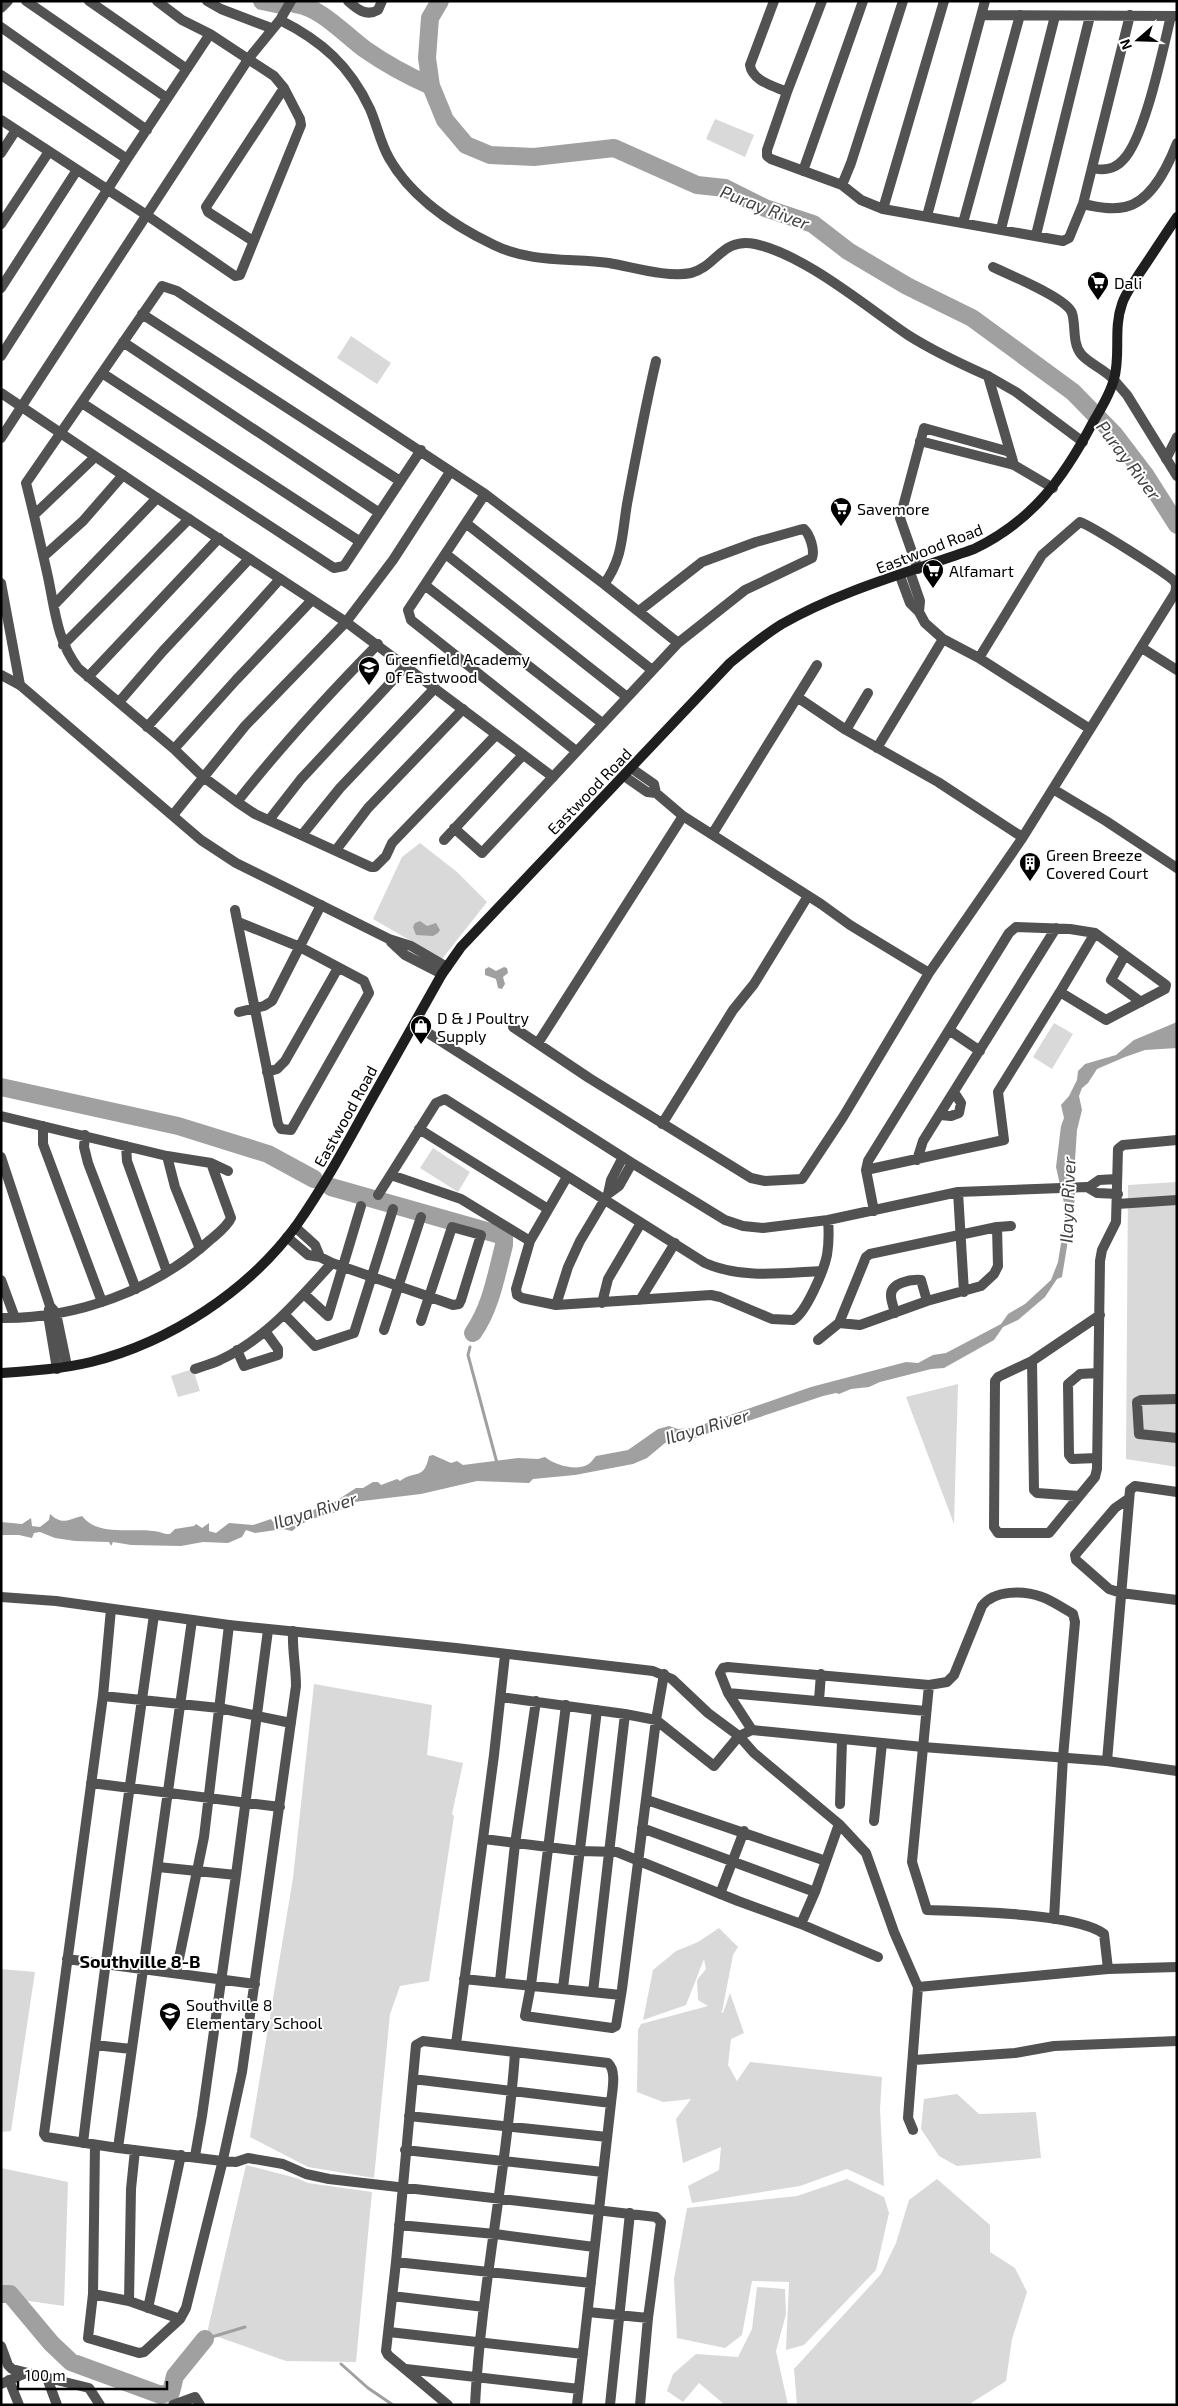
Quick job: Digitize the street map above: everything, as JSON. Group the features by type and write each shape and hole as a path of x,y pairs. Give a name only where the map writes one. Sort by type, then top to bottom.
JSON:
{"main road":[{"name":"Eastwood Road","path":"1,1373 62,1368 91,1362 142,1346 189,1321 248,1278 295,1227 330,1173 444,970 473,934 730,663 782,624 829,601 991,541 1026,516 1053,488 1084,440 1110,390 1117,367 1116,328 1122,302 1177,217"}],"street":[{"path":"1,8 8,1"},
{"path":"26,1 167,98"},
{"path":"89,1 188,68"},
{"path":"1,120 48,153 145,214 235,276 240,275 301,125 284,88 274,76 210,34 182,20 156,1"},
{"path":"207,1 221,9 271,28"},
{"path":"1,438 145,214 249,58 271,28 280,20 291,1"},
{"path":"348,1 364,13 369,14 378,10 382,1"},
{"path":"774,1 752,59 751,72 756,78 787,92"},
{"path":"822,1 787,92 767,150 767,156 842,185 861,200 883,209 1066,240 1083,204 1130,15"},
{"path":"803,171 863,1"},
{"path":"842,185 851,163 903,1"},
{"path":"883,209 944,1"},
{"path":"928,216 985,1"},
{"path":"982,15 1174,16 1146,114 1130,152 1123,161 1111,169 1099,170 1092,168"},
{"path":"963,223 1020,15"},
{"path":"1000,229 1056,16"},
{"path":"1036,236 1090,16"},
{"path":"280,20 310,36 349,71 370,110 389,158 406,181 427,202 494,245 537,258 607,263 684,274 701,268 729,246 755,244 794,260 838,286 910,336 1016,392 1084,440"},
{"path":"1,27 147,130"},
{"path":"2,352 210,34"},
{"path":"1,75 127,159"},
{"path":"253,240 208,212 206,207 284,88"},
{"path":"1,153 16,130"},
{"path":"1083,204 1107,209 1126,207 1139,201 1165,171 1177,143"},
{"path":"1,224 48,153"},
{"path":"1,288 77,170"},
{"path":"993,268 1044,292 1068,306 1074,317 1077,343 1081,354 1114,380 1127,396 1177,476"},
{"path":"496,735 414,818 392,843 386,856 375,867 370,867 269,820 237,802 202,776 174,749 78,668 63,645 26,483 162,286 169,287 421,450 450,472 485,494 678,643"},
{"path":"142,314 400,481"},
{"path":"123,342 378,512"},
{"path":"604,584 615,570 619,560 627,503 656,361"},
{"path":"102,373 359,541"},
{"path":"988,376 1014,465"},
{"path":"1,394 378,644 552,777"},
{"path":"82,403 334,568 344,566 378,512 421,450"},
{"path":"1010,452 924,428 900,518 909,572 910,603 919,612 925,623 942,639 980,658 1090,729"},
{"path":"1166,459 1177,437"},
{"path":"920,441 1014,465 1053,488"},
{"path":"34,515 95,457"},
{"path":"173,815 202,776 272,697 346,622 393,560 450,472"},
{"path":"44,556 83,521 123,474"},
{"path":"485,494 447,555 408,610 411,620 576,750"},
{"path":"54,605 156,498"},
{"path":"63,645 189,519"},
{"path":"513,1027 662,1124 751,1178 765,1181 802,1179 843,1117 929,973 1022,837 1142,648 1176,593 1174,581 1080,522 1042,555 980,658"},
{"path":"467,524 652,670"},
{"path":"454,828 482,853 576,750 678,643 745,590 809,562 814,554 807,533 804,530 798,530 756,542 702,562 639,611"},
{"path":"88,677 219,538"},
{"path":"447,555 627,697"},
{"path":"119,702 163,651 249,559"},
{"path":"148,727 280,579"},
{"path":"1,583 20,685"},
{"path":"426,586 602,723"},
{"path":"174,749 312,600"},
{"path":"877,748 942,639"},
{"path":"237,802 275,753 316,707 378,644"},
{"path":"1142,648 1177,670"},
{"path":"713,833 817,665"},
{"path":"269,820 301,779 406,666"},
{"path":"1,675 20,685 201,840 236,863 389,939 406,955 444,970"},
{"path":"302,835 340,788 435,688"},
{"path":"846,730 868,693"},
{"path":"797,697 846,730 938,782 1022,837"},
{"path":"336,850 368,808 463,709"},
{"path":"444,840 523,755"},
{"path":"628,772 647,792 656,793 683,816 713,833 850,925 929,973"},
{"path":"1053,789 1177,868"},
{"path":"538,1043 683,816"},
{"path":"662,1124 733,1010 754,984 808,896"},
{"path":"239,1012 272,1002 321,905"},
{"path":"235,910 278,1124 281,1129 291,1130 369,993 368,986 364,981 300,947 238,922"},
{"path":"874,1211 866,1170 868,1162 1009,933 1016,927 1056,928 1095,933 1166,985 1164,989 1106,1020 1060,992"},
{"path":"917,1160 923,1141 1056,928"},
{"path":"866,1170 1004,1140 998,1092 1095,933"},
{"path":"1125,955 1111,980 1141,1002"},
{"path":"267,1072 282,1066 338,968"},
{"path":"414,1024 622,1157 725,1220 743,1226 763,1228 828,1220 958,1192 1086,1187 1099,1180 1117,1179"},
{"path":"949,1030 980,1050"},
{"path":"940,1115 950,1116 959,1113 961,1103 954,1092"},
{"path":"378,1195 436,1103 445,1099 567,1177 606,1197 641,1223 705,1263 720,1270 753,1274 822,1271"},
{"path":"1,1116 167,1156 211,1163 228,1171"},
{"path":"43,1126 43,1144 102,1302"},
{"path":"419,1129 548,1209"},
{"path":"85,1135 84,1147 88,1163 136,1289"},
{"path":"1100,1315 1032,1361 998,1377 994,1386 994,1527 998,1533 1049,1533 1095,1477 1097,1458 1100,1315 1100,1261 1102,1250 1116,1222 1118,1149 1123,1145 1177,1140"},
{"path":"126,1146 127,1162 167,1272"},
{"path":"167,1156 181,1203 200,1249"},
{"path":"556,1305 568,1268 606,1197 611,1180 622,1157"},
{"path":"1,1158 51,1311 62,1368"},
{"path":"1,1318 15,1318 102,1302 136,1289 167,1272 200,1249 232,1218 211,1163"},
{"path":"606,1197 619,1186 632,1163"},
{"path":"390,1175 461,1199 530,1241"},
{"path":"567,1177 530,1241 516,1289 517,1295 522,1298 556,1305 711,1295 772,1318 793,1320 801,1314 822,1271 829,1242 828,1220"},
{"path":"1086,1187 1117,1199 1177,1200"},
{"path":"958,1192 964,1292"},
{"path":"304,1294 328,1316 362,1206"},
{"path":"284,1314 315,1346 350,1336 357,1328 393,1209"},
{"path":"384,1330 421,1217"},
{"path":"602,1303 608,1279 641,1223"},
{"path":"818,1340 839,1324 866,1257 870,1254 960,1234 1011,1226"},
{"path":"295,1227 315,1245 320,1257"},
{"path":"286,1237 308,1255 320,1257 372,1277 400,1285 430,1296 454,1304 458,1304 481,1235 452,1227 430,1296 421,1321"},
{"path":"839,1324 860,1325 927,1301 981,1286 994,1274 998,1266 998,1227"},
{"path":"640,1300 674,1243"},
{"path":"195,1369 220,1360 265,1331 304,1294 332,1263"},
{"path":"1,1280 15,1318"},
{"path":"896,1313 891,1296 892,1290 898,1284 921,1280 927,1301"},
{"path":"237,1350 244,1366 278,1355 278,1349 265,1331"},
{"path":"1032,1361 1034,1490 1038,1493 1080,1496"},
{"path":"1097,1458 1072,1458 1069,1455 1068,1384 1080,1374 1098,1373"},
{"path":"1177,1399 1141,1400 1138,1402 1139,1434 1177,1438"},
{"path":"1107,1760 1130,1490 1135,1486 1177,1492"},
{"path":"1128,1499 1115,1508 1075,1555 1076,1560 1101,1584 1120,1593 1177,1600"},
{"path":"752,1730 728,1694 720,1673 723,1668 821,1674 929,1685 947,1682 954,1675 982,1606 987,1599 994,1595 1026,1594 1042,1597 1073,1614 1075,1622 1063,1757 1054,1919"},
{"path":"1,1597 56,1601 229,1626 456,1648 664,1674 840,1824 866,1853 894,1932 918,1987 914,2060 908,2118 913,2130"},
{"path":"112,1609 103,1696 43,2131 46,2137 222,2161 236,2162 248,2158 283,2164 306,2174 403,2189 656,2217 661,2222 648,2318 640,2405"},
{"path":"83,2143 105,1962 154,1615"},
{"path":"118,2148 192,1620"},
{"path":"176,1973 204,1837 229,1626"},
{"path":"195,2156 236,1875 268,1630"},
{"path":"96,2145 93,2294 88,2338 139,2353 144,2352 180,2319 186,2308 242,2072 296,1686 295,1665 292,1654 294,1631"},
{"path":"456,2044 484,1840 505,1655"},
{"path":"566,1705 531,1985 525,2016 608,2028 616,2026 656,1720 664,1674"},
{"path":"819,1700 821,1674"},
{"path":"929,1685 912,1862 927,1910 1054,1919 1089,1927 1104,1934 1108,1969"},
{"path":"728,1694 819,1700 926,1711"},
{"path":"103,1696 219,1708 291,1722"},
{"path":"501,1696 656,1720 714,1766 739,1736 752,1730 923,1747 1107,1760 1177,1771"},
{"path":"500,1981 515,1844 536,1701"},
{"path":"564,1988 597,1710"},
{"path":"594,1992 625,1714"},
{"path":"840,1804 842,1740"},
{"path":"874,1821 882,1743"},
{"path":"91,1783 280,1807"},
{"path":"647,1800 744,1831 826,1861"},
{"path":"801,1924 840,1824"},
{"path":"642,1828 815,1892"},
{"path":"720,1894 744,1831"},
{"path":"484,1840 580,1851 610,1851 638,1860 720,1894 801,1924 878,1957"},
{"path":"158,1867 236,1875"},
{"path":"67,1959 105,1962 254,1984"},
{"path":"918,1987 1108,1969 1177,1967"},
{"path":"464,1979 621,1994"},
{"path":"914,2060 1014,2052 1054,2046 1177,2041"},
{"path":"448,2405 386,2354 416,2045 419,2042 456,2044 515,2053 608,2063 613,2071 577,2405"},
{"path":"95,2045 131,2049"},
{"path":"476,2405 480,2342 513,2092 515,2053"},
{"path":"413,2079 611,2103"},
{"path":"409,2116 607,2138"},
{"path":"129,2301 131,2189 135,2150"},
{"path":"405,2150 603,2172"},
{"path":"148,2308 181,2154"},
{"path":"610,2405 630,2213"},
{"path":"399,2226 495,2234 594,2247"},
{"path":"396,2262 590,2282"},
{"path":"93,2294 129,2301 180,2319"},
{"path":"392,2296 484,2306"},
{"path":"588,2312 648,2318"},
{"path":"389,2332 583,2354"},
{"path":"1,2346 8,2365 12,2369 89,2388 100,2405"},
{"path":"405,2369 477,2379 579,2389"},
{"path":"19,2405 5,2382 26,2373"},
{"path":"47,2378 57,2405"},
{"path":"173,2405 195,2397 200,2405"}],"shaded area":[{"path":"715,119 754,135 745,157 706,139"},
{"path":"351,336 391,363 377,384 337,358"},
{"path":"420,843 457,872 487,902 442,959 373,919 402,857"},
{"path":"1054,1023 1073,1034 1052,1069 1033,1057"},
{"path":"433,1148 470,1172 458,1192 420,1168"},
{"path":"1177,1182 1177,1467 1126,1459 1128,1185"},
{"path":"193,1369 200,1391 178,1397 171,1376"},
{"path":"958,1384 954,1524 906,1397"},
{"path":"314,1684 432,1705 427,1755 463,1763 452,1814 454,1816 429,1981 400,1986 390,2014 374,2178 308,2167 250,2137 293,1878"},
{"path":"719,1928 738,1947 733,1955 722,2012 718,2011 723,2013 730,1993 744,2033 731,2039 728,2065 737,2081 750,2062 882,2077 880,2109 884,2186 847,2169 800,2186 692,2203 688,2186 719,2170 721,2147 683,2163 676,2119 691,2099 663,2102 637,2092 638,2030 641,2024 708,2006 698,2000 697,1980 706,1969 704,1959 686,2005 643,2020 653,1970 676,1951 698,1942"},
{"path":"1,1969 35,1972 11,2131 1,2132"},
{"path":"957,2094 979,2114 1036,2112 1041,2158 957,2166 939,2156 921,2129 924,2099"},
{"path":"246,2165 308,2183 372,2192 356,2362 286,2361 207,2333"},
{"path":"1,2168 68,2182 64,2306 1,2297"},
{"path":"847,2179 884,2197 889,2213 876,2270 804,2345 786,2350 789,2282 752,2281 742,2335 725,2348 677,2338 674,2279 687,2208 797,2196"},
{"path":"937,2179 990,2225 990,2252 1015,2268 1027,2292 1012,2339 1006,2381 968,2405 797,2405 794,2369 881,2274 896,2243 909,2200"},
{"path":"757,2287 785,2289 786,2314 776,2351 788,2405 725,2405 699,2383 683,2402 667,2391 673,2374 696,2354 738,2357 752,2329"}],"water":[{"path":"420,921 427,926 436,923 440,930 433,936 416,935 413,927 415,923"},
{"path":"489,967 496,971 504,967 507,968 508,973 503,977 505,984 502,989 498,988 496,979 485,975 485,969"},
{"name":"Ilaya River","path":"1177,1022 1177,1048 1145,1050 1125,1057 1097,1069 1088,1083 1082,1088 1079,1096 1082,1110 1077,1130 1074,1175 1075,1198 1062,1277 1057,1279 1045,1297 1018,1320 1003,1327 994,1340 944,1368 931,1369 880,1382 869,1387 823,1396 733,1426 725,1426 699,1437 665,1443 647,1458 633,1464 575,1475 533,1479 529,1483 477,1481 421,1494 354,1502 336,1512 306,1522 292,1531 283,1529 255,1533 246,1530 242,1537 228,1543 203,1542 181,1546 131,1545 113,1542 111,1546 109,1542 75,1541 55,1538 40,1532 34,1533 32,1538 19,1535 1,1535 1,1522 22,1524 31,1518 32,1526 40,1527 49,1520 50,1514 62,1521 82,1516 99,1528 110,1530 145,1530 166,1534 170,1534 175,1529 196,1524 202,1528 209,1523 209,1531 216,1533 229,1523 253,1525 271,1519 273,1522 281,1517 309,1513 336,1501 356,1488 363,1488 373,1482 378,1482 381,1485 397,1479 400,1481 421,1472 427,1464 429,1456 433,1455 451,1463 457,1461 463,1465 518,1458 538,1459 545,1457 565,1466 582,1467 590,1463 596,1456 628,1450 658,1429 669,1426 678,1429 693,1428 811,1387 906,1362 918,1363 933,1355 946,1353 1001,1324 1008,1314 1025,1304 1051,1280 1058,1262 1066,1212 1056,1167 1061,1126 1064,1118 1061,1105 1069,1096 1077,1080 1078,1071 1085,1064 1116,1055 1134,1040"}],"waterway":[{"path":"262,1 281,5"},
{"name":"Puray River","path":"440,1 430,18 427,58 431,86 445,120 466,145 490,155 534,157 614,148 697,185 725,188 765,208 813,224 848,251 907,286 972,318 1073,392 1114,434 1146,476 1177,525"},
{"path":"295,4 314,10 332,22 358,44 397,70 431,86"},
{"path":"1,1087 178,1126 268,1154 314,1179"},
{"path":"331,1187 504,1236 504,1245 492,1291 484,1313 473,1333"},
{"path":"470,1347 468,1355 497,1463"},
{"path":"1,2294 10,2294 51,2343 71,2362 161,2395 171,2392 175,2376 205,2339"},
{"path":"205,2339 245,2327"},
{"path":"341,2364 368,2388 393,2405"}],"place":[{"name":"Dali","path":"1098,301"},
{"name":"Savemore","path":"841,527"},
{"name":"Alfamart","path":"933,589"},
{"name":"Greenfield Academy Of Eastwood","path":"369,686"},
{"name":"Green Breeze Covered Court","path":"1030,882"},
{"name":"D & J Poultry Supply","path":"421,1045"},
{"name":"Southville 8 Elementary School","path":"170,2032"}],"district":[{"name":"Southville 8-B","path":"140,1961"}]}
